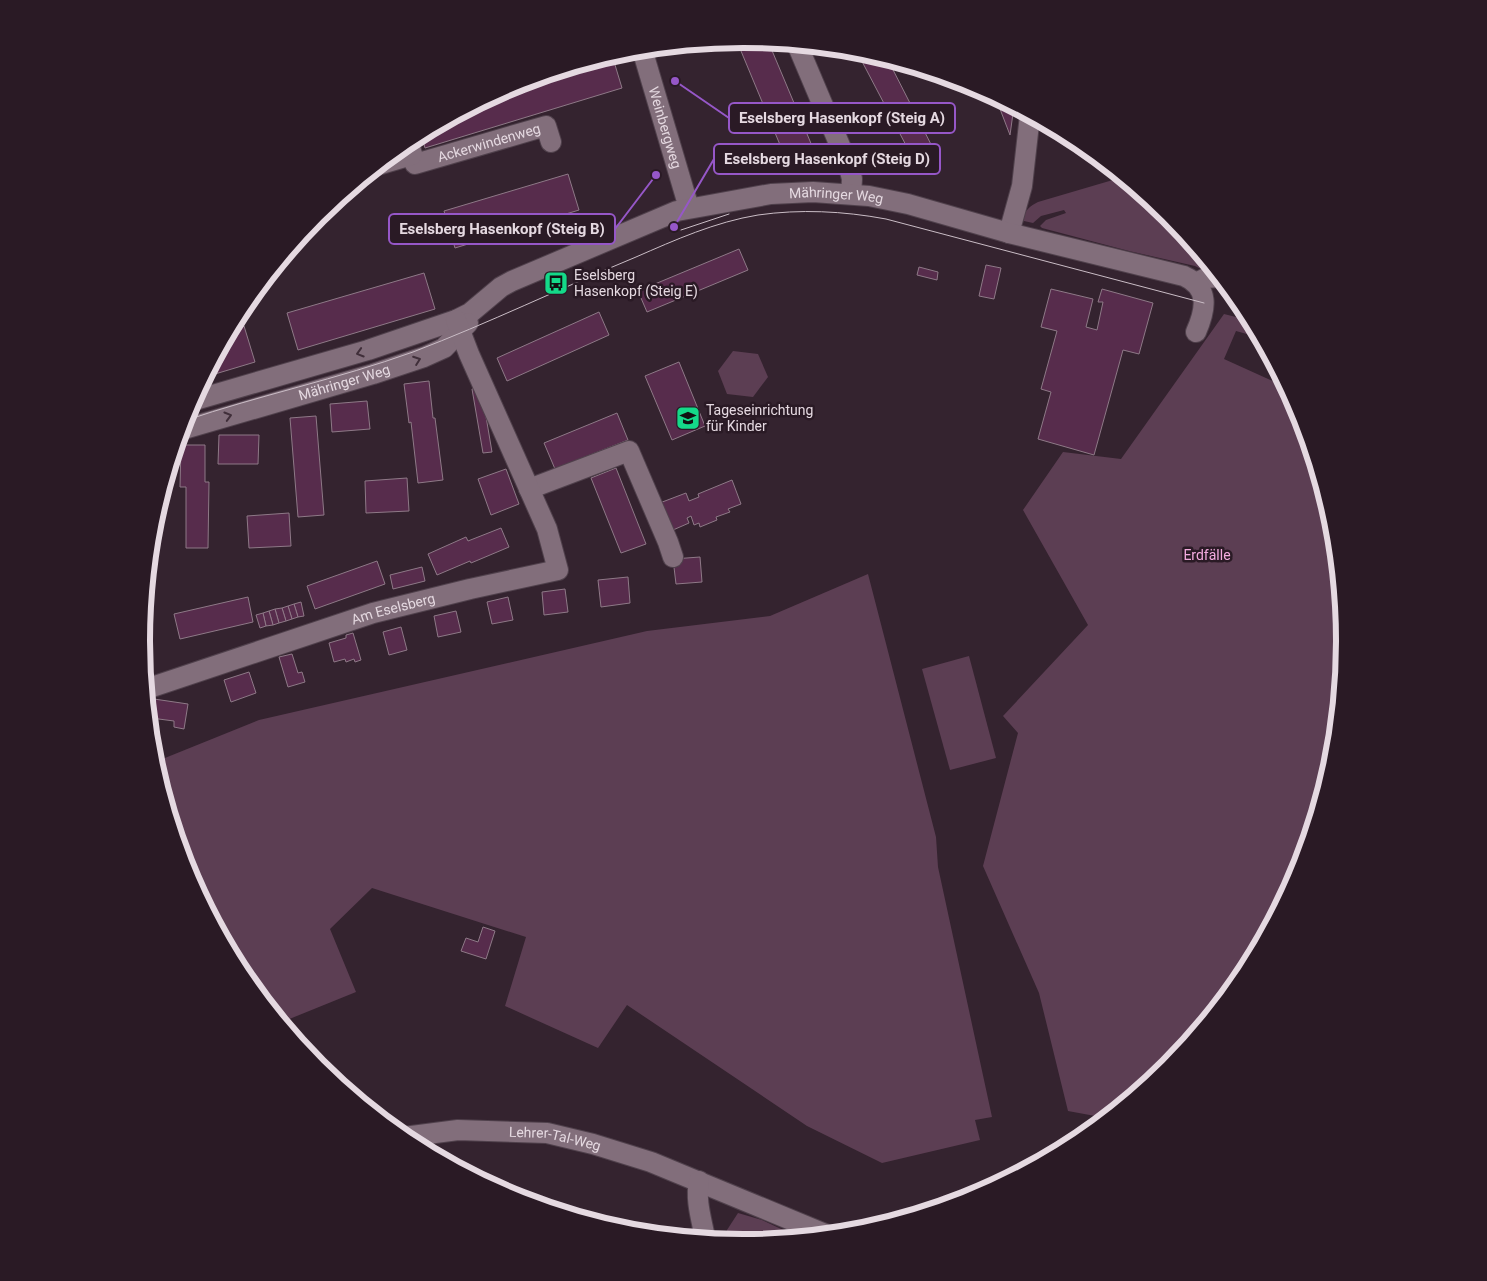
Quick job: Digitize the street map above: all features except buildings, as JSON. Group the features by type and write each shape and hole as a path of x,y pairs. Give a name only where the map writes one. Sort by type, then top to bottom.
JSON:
{"street":[{"path":"800,51 849,167 852,179 851,194"},
{"name":"Weinbergweg","path":"644,56 689,208"},
{"path":"1009,233 1022,186 1029,121"},
{"name":"Ackerwindenweg","path":"406,154 546,126 551,142"},
{"name":"Mähringer Weg","path":"191,427 397,367 436,353 451,343 458,326 501,287 512,281 665,216 689,208 752,197 793,192 851,194 908,204 1009,233 1178,274 1196,283"},
{"path":"1196,332 1204,302 1196,283 1206,278 1212,278"},
{"name":"Mähringer Weg","path":"203,398 458,326"},
{"name":"Am Eselsberg","path":"152,682 372,613 558,570 547,529 458,326"},
{"path":"529,489 629,451 668,542 672,557"},
{"name":"Lehrer-Tal-Weg","path":"416,1135 458,1130 547,1133 594,1144 651,1162 813,1229"},
{"path":"699,1181 699,1206 704,1232"}],"green space":[{"path":"1115,179 1163,221 1205,269 1129,251 1040,226 1046,220 1066,213 1064,210 1041,216 1033,223 1024,221 1028,209 1038,202"},
{"name":"Erdfälle","path":"1224,314 1241,318 1252,335 1236,331 1224,359 1277,383 1305,450 1316,487 1325,525 1335,602 1335,679 1325,756 1305,831 1275,903 1257,937 1237,970 1189,1031 1163,1060 1097,1116 1068,1111 1039,993 983,866 1018,733 1003,716 1088,625 1023,510 1063,452 1121,459"},
{"path":"733,351 758,354 768,377 753,397 727,394 718,371"},
{"path":"868,574 936,837 938,867 992,1117 975,1120 980,1140 882,1163 807,1126 627,1005 598,1048 505,1006 526,937 372,888 330,929 356,992 288,1019 250,970 212,903 196,867 182,831 163,759 259,720 647,631 770,616"},
{"path":"969,656 996,758 950,770 922,669"},
{"path":"738,1213 762,1220 786,1232 744,1234 727,1233 727,1230"}],"tram line":[{"path":"195,418 385,362 469,329 696,232 742,218 774,213 822,212 886,219 1204,303"},
{"path":"681,230 729,214"}],"place":[{"name":"Eselsberg Hasenkopf (Steig A)","path":"675,81"},
{"name":"Eselsberg Hasenkopf (Steig B)","path":"656,175"},
{"name":"Eselsberg Hasenkopf (Steig D)","path":"674,227"},
{"name":"Eselsberg Hasenkopf (Steig E)","path":"556,283"},
{"name":"Tageseinrichtung für Kinder","path":"688,418"}]}
